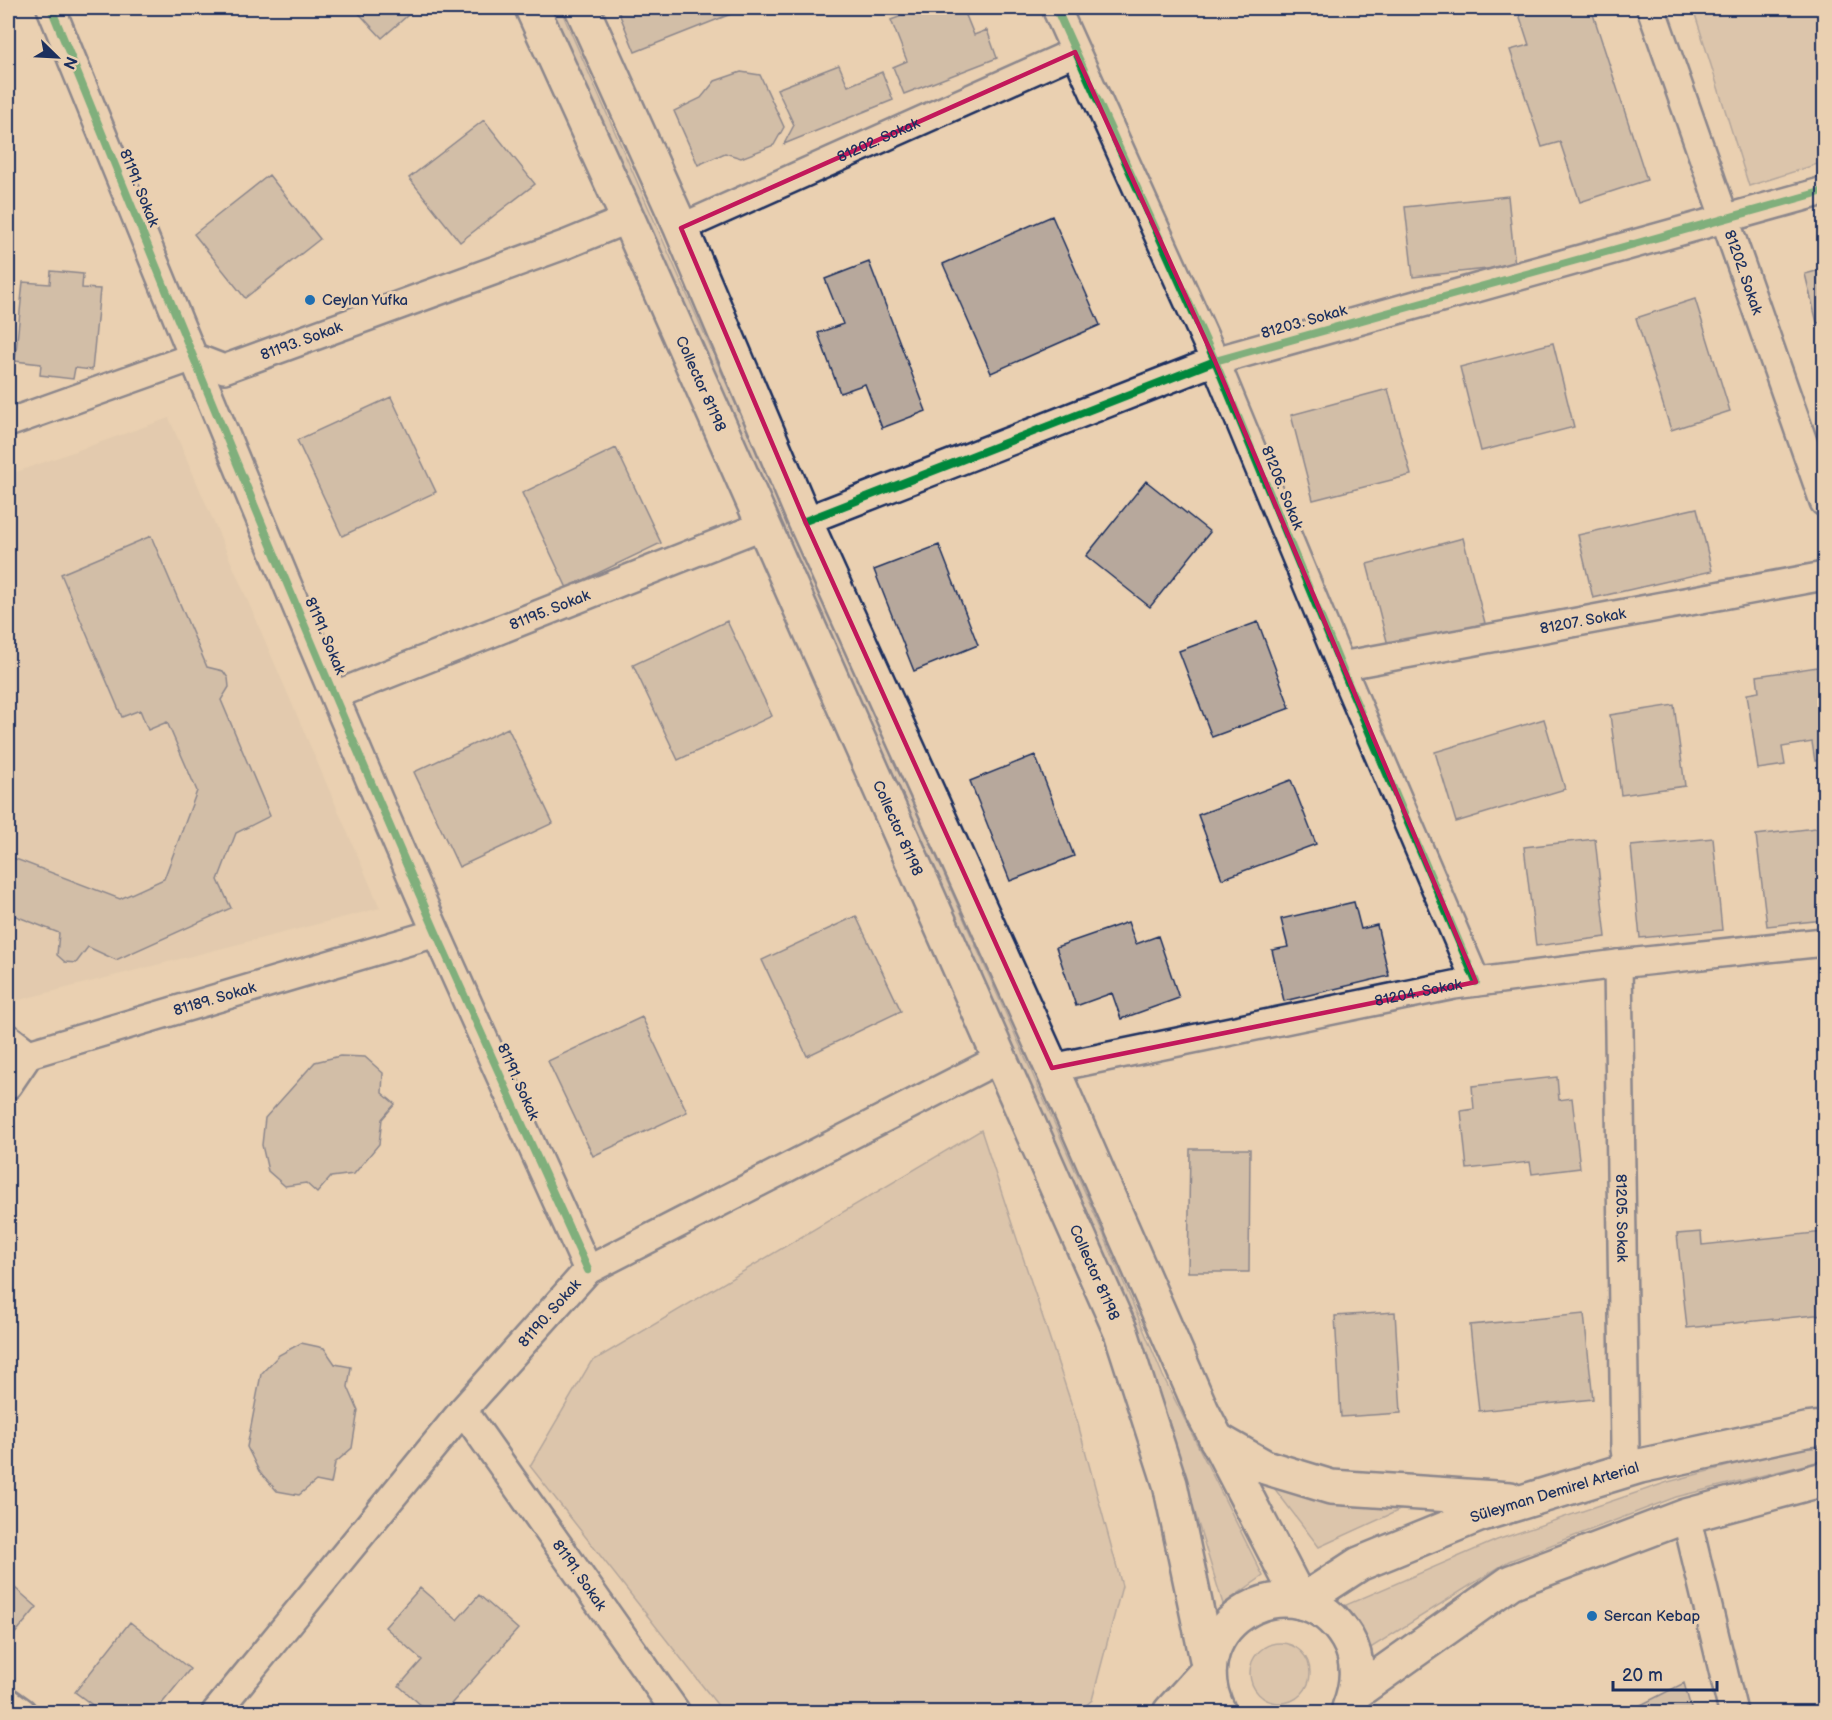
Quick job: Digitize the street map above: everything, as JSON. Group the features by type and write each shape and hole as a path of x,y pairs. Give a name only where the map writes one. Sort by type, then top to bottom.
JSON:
{"main road":[{"name":"Collector 81198","path":"532,8 628,219 1121,1332 1170,1484 1209,1669 1210,1691 1219,1713"},
{"path":"582,8 681,228 805,521 1053,1068 1202,1411 1301,1602"},
{"name":"Süleyman Demirel Arterial","path":"1301,1602 1359,1564 1479,1515 1628,1469 1824,1428"},
{"path":"1216,1439 1265,1467 1331,1487 1527,1500"},
{"path":"1351,1703 1511,1582 1686,1516 1824,1479"},
{"path":"1170,1713 1209,1669 1213,1648 1223,1629 1239,1614 1258,1604 1279,1600 1301,1602 1323,1611 1340,1626 1352,1646 1357,1669 1351,1703"}],"street":[{"name":"81191. Sokak","path":"51,8 193,357 436,933 588,1270"},
{"name":"81202. Sokak","path":"1651,8 1824,502"},
{"name":"81206. Sokak","path":"1062,10 1076,52 1215,361 1341,666 1476,982"},
{"name":"81202. Sokak","path":"681,228 1076,52"},
{"name":"81203. Sokak","path":"805,521 1215,361 1824,190"},
{"name":"81193. Sokak","path":"193,357 224,369 567,244 628,219"},
{"path":"8,423 193,357"},
{"name":"81195. Sokak","path":"335,695 764,525"},
{"name":"81207. Sokak","path":"1341,666 1824,576"},
{"name":"81189. Sokak","path":"29,1054 436,933"},
{"name":"81204. Sokak","path":"1053,1068 1476,982 1824,942"},
{"name":"81205. Sokak","path":"1618,964 1625,1449 1628,1469"},
{"path":"8,1038 29,1054 8,1085"},
{"name":"81190. Sokak","path":"216,1713 463,1410 588,1270 1001,1058"},
{"name":"81191. Sokak","path":"463,1410 676,1713"},
{"path":"1686,1516 1733,1713"},
{"path":"8,1702 22,1713"}],"highlighted area":[{"path":"1075,52 1215,361 1476,982 1052,1068 805,521 681,228"}],"shaded area":[{"path":"551,8 560,8 1103,1233 1163,1376 1263,1576 1223,1604 1154,1380 1095,1236"},
{"path":"1693,8 1824,8 1824,162 1749,186"},
{"path":"169,418 380,908 15,1001 8,996 8,475"},
{"path":"981,1130 1078,1424 1122,1586 1092,1700 1078,1712 723,1712 530,1466 591,1362"},
{"path":"1824,1442 1824,1460 1676,1497 1509,1561 1369,1649 1346,1605 1497,1540 1668,1482"},
{"path":"1268,1480 1336,1503 1402,1509 1319,1547"},
{"path":"1280,1643 1297,1648 1305,1656 1310,1673 1305,1690 1297,1698 1280,1703 1263,1698 1255,1690 1250,1673 1255,1656 1263,1648"}],"building":[{"path":"354,8 416,8 382,38"},
{"path":"617,8 746,8 635,52"},
{"path":"923,8 963,8 974,35 987,30 997,58 904,94 893,67 907,61 891,20"},
{"path":"1517,8 1591,8 1647,180 1580,202 1560,142 1542,147 1510,50 1529,45"},
{"path":"839,65 848,86 882,72 893,100 784,144 794,125 777,89"},
{"path":"741,72 760,75 784,127 774,145 741,158 725,153 698,165 674,111 701,98 715,81"},
{"path":"484,120 535,184 460,242 409,178"},
{"path":"269,175 320,239 245,298 194,234"},
{"path":"1508,196 1515,266 1413,277 1405,207"},
{"path":"1052,216 1100,325 991,373 943,264"},
{"path":"869,262 926,411 882,428 865,384 840,393 818,333 843,324 825,279"},
{"path":"1824,269 1824,322 1817,323 1805,274"},
{"path":"51,271 83,274 82,288 100,289 92,370 75,368 73,379 40,375 41,364 15,361 23,282 50,284"},
{"path":"1695,299 1730,411 1671,430 1636,318"},
{"path":"1553,343 1574,427 1481,451 1460,367"},
{"path":"1388,389 1411,475 1313,500 1291,415"},
{"path":"391,397 436,492 342,536 297,440"},
{"path":"616,448 661,543 567,588 522,493"},
{"path":"1146,481 1210,532 1150,607 1086,556"},
{"path":"1697,508 1712,571 1593,598 1578,535"},
{"path":"151,536 207,667 223,671 228,678 229,687 221,700 270,816 236,833 218,880 231,908 116,960 88,947 76,963 65,962 57,955 59,933 8,913 8,856 120,899 164,879 197,791 167,722 148,730 140,710 122,717 61,574"},
{"path":"1463,538 1485,623 1389,649 1367,564"},
{"path":"939,545 978,645 914,671 874,570"},
{"path":"727,621 772,716 678,760 633,665"},
{"path":"1258,622 1290,708 1212,737 1179,651"},
{"path":"1817,667 1820,684 1824,683 1824,759 1815,761 1812,742 1782,747 1785,765 1758,769 1747,694 1759,692 1757,676"},
{"path":"1674,705 1685,786 1621,795 1610,715"},
{"path":"1544,719 1565,789 1456,822 1435,752"},
{"path":"508,728 553,823 459,867 414,772"},
{"path":"1035,755 1074,856 1010,881 970,781"},
{"path":"1291,780 1316,844 1222,879 1198,815"},
{"path":"1824,827 1824,920 1767,926 1756,835"},
{"path":"1713,838 1722,930 1640,938 1631,846"},
{"path":"1595,839 1606,937 1536,946 1524,847"},
{"path":"1354,902 1361,929 1377,925 1389,976 1284,1001 1272,950 1288,947 1281,919"},
{"path":"856,916 901,1011 807,1056 762,960"},
{"path":"1128,922 1136,944 1158,936 1179,998 1121,1019 1112,993 1076,1006 1056,947"},
{"path":"642,1017 687,1112 593,1156 548,1061"},
{"path":"340,1056 365,1057 383,1073 382,1093 395,1104 382,1119 379,1144 354,1174 331,1177 317,1193 306,1183 285,1186 268,1171 262,1145 265,1118 315,1062"},
{"path":"1557,1077 1559,1100 1572,1098 1580,1168 1532,1174 1530,1162 1467,1169 1461,1111 1474,1109 1472,1086"},
{"path":"1190,1149 1250,1149 1249,1272 1188,1272"},
{"path":"1701,1232 1702,1245 1824,1232 1824,1314 1687,1328 1677,1234"},
{"path":"1395,1312 1401,1413 1341,1417 1335,1316"},
{"path":"1584,1314 1593,1399 1479,1411 1470,1325"},
{"path":"301,1343 324,1348 335,1364 351,1367 348,1387 358,1410 352,1448 335,1463 331,1484 316,1481 299,1495 277,1491 259,1471 247,1447 261,1374 279,1355"},
{"path":"8,1582 37,1607 8,1642"},
{"path":"420,1588 457,1620 479,1595 518,1629 444,1712 429,1712 399,1686 422,1660 385,1627"},
{"path":"130,1622 190,1669 155,1712 102,1712 75,1692"},
{"path":"1684,1683 1692,1712 1627,1712"}],"cycle path":[{"path":"51,8 338,706 438,937 588,1270"},
{"path":"1056,8 1215,361 1348,683 1476,982"},
{"path":"805,521 1215,361 1824,191"}],"place":[{"name":"Ceylan Yufka","path":"310,300"},
{"name":"Sercan Kebap","path":"1592,1616"}]}
